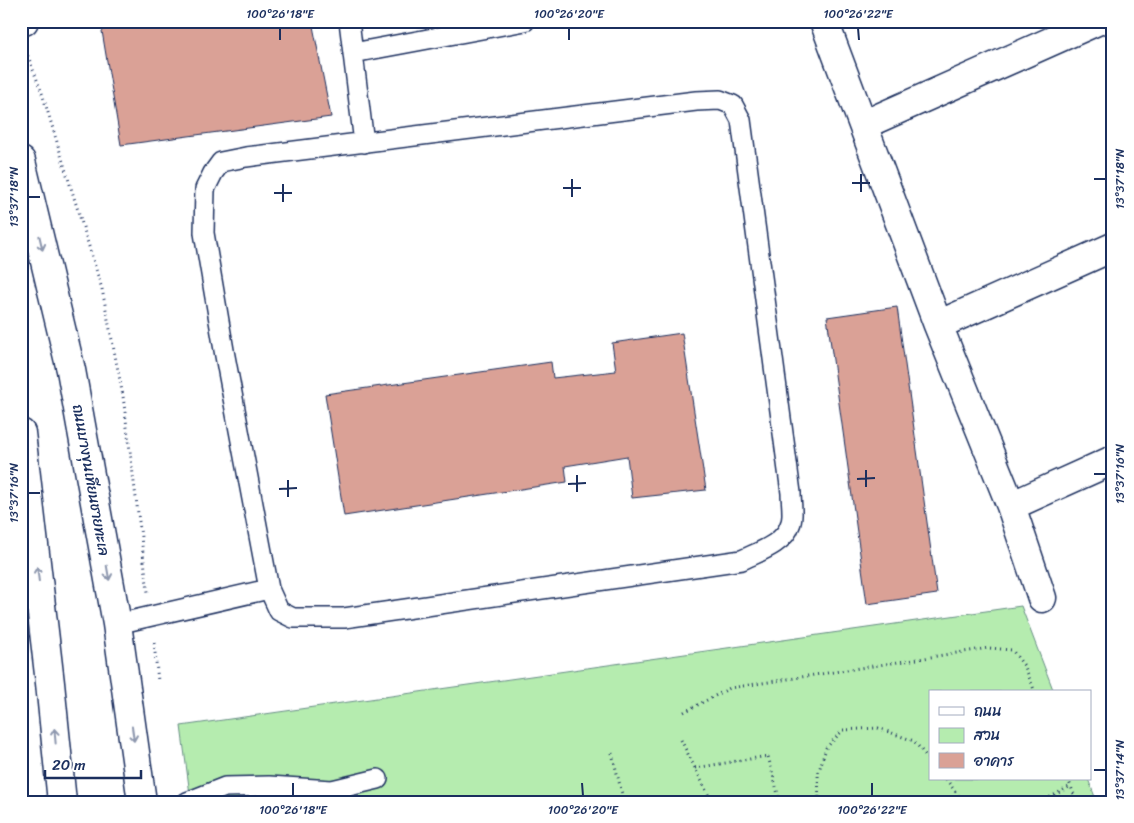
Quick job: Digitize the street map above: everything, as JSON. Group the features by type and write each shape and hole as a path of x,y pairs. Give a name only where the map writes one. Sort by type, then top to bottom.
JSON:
{"street":[{"path":"824,21 938,325 1011,506 1042,598"},
{"path":"863,125 1097,21"},
{"name":"ถนนบางขุนเทียนชายทะเล","path":"21,161 71,370 118,624 142,802"},
{"path":"938,325 1113,247"},
{"path":"21,433 62,802"},
{"path":"1011,506 1113,460"}],"lane":[{"path":"349,21 364,143"},
{"path":"353,53 525,21"},
{"path":"720,100 734,104 740,120 790,483 791,525 782,538 742,560 344,618 293,618 278,611 269,589 204,233 205,189 221,162 246,157 696,102 720,100"},
{"path":"118,624 269,589"},
{"path":"187,802 225,787 269,786 332,790 378,779"}],"path":[{"path":"23,31 102,288 123,396 159,685"},
{"path":"684,712 730,688 989,648 1012,650 1025,667 1034,690"},
{"path":"819,802 818,774 826,748 843,730 878,728 914,741 929,760"},
{"path":"680,740 712,802"},
{"path":"612,753 624,802"},
{"path":"695,768 768,756 780,802"},
{"path":"947,780 963,802"},
{"path":"1068,780 1077,802"},
{"path":"1041,802 1071,786"}],"green space":[{"path":"1021,606 1053,690 929,690 929,780 1088,780 1097,802 191,802 181,726"}],"building":[{"path":"120,21 312,21 331,117 121,145 102,31"},
{"path":"897,307 937,594 867,604 827,317"},
{"path":"682,333 706,490 632,498 627,456 565,466 567,482 344,516 325,394 551,362 553,378 616,371 612,343"}]}
